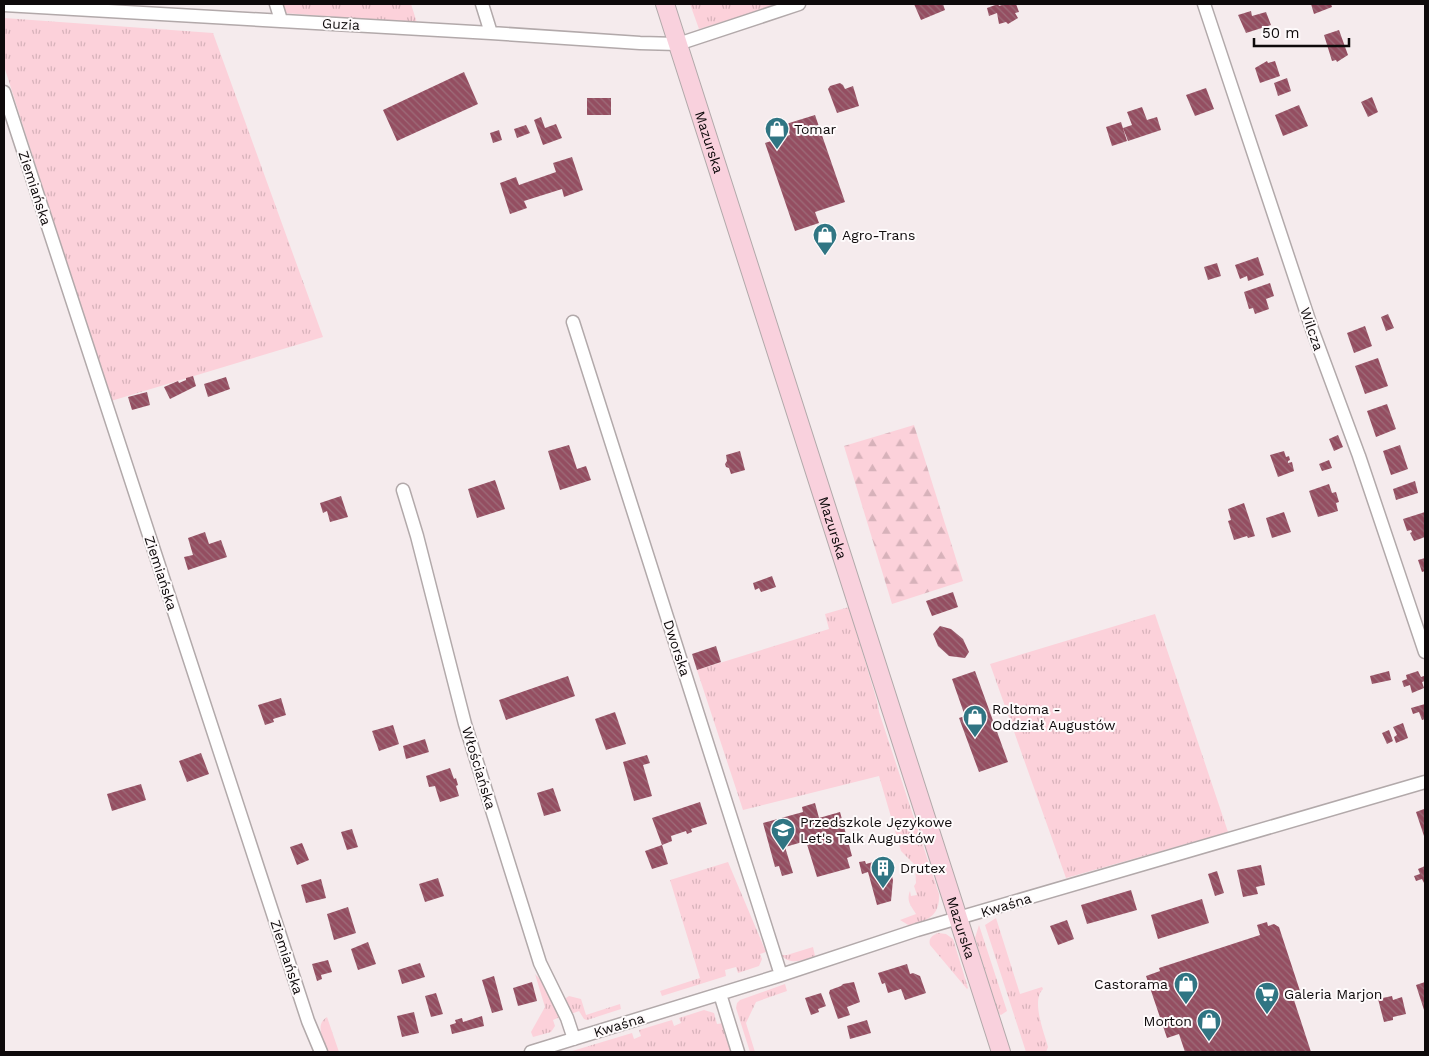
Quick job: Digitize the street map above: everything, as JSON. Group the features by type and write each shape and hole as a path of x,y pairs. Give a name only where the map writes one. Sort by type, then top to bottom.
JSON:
{"main road":[{"name":"Mazurska","path":"665,4 1001,1052"}],"street":[{"path":"276,4 281,20"},
{"path":"482,4 491,32"},
{"name":"Guzia","path":"4,5 678,44 800,4"},
{"name":"Wilcza","path":"1204,4 1312,329 1356,449 1425,652"},
{"name":"Ziemiańska","path":"4,92 308,1021 320,1052"},
{"name":"Dworska","path":"573,322 780,975"},
{"name":"Włościańska","path":"403,490 418,536 465,724 540,962 567,1018 574,1039"},
{"name":"Kwaśna","path":"531,1052 720,994 917,930 1425,782"},
{"path":"720,994 738,1052"}],"green space":[{"path":"282,4 411,4 417,23 284,13"},
{"path":"690,4 780,4 699,29"},
{"path":"4,18 213,33 323,337 111,401 4,66"},
{"path":"914,425 963,581 892,604 844,446"},
{"path":"849,607 879,712 939,894 939,901 932,916 910,926 900,920 916,914 909,898 910,891 911,896 917,895 914,886 916,883 915,865 901,851 879,776 743,810 697,670 829,629 825,614"},
{"path":"1155,614 1228,832 1066,878 990,664"},
{"path":"728,862 766,952 760,954 762,959 759,966 738,973 736,967 725,970 726,976 662,996 660,991 700,978 670,880"},
{"path":"996,918 1020,994 1042,987 1043,989 1038,1001 1038,1009 1048,1047 1046,1052 1026,1052 985,925"},
{"path":"979,925 1007,1011 1001,1015 998,1013 975,938"},
{"path":"938,933 946,934 953,939 967,989 930,945 930,939"},
{"path":"813,947 815,956 802,960 793,961 781,955 787,955"},
{"path":"535,974 541,980 560,1017 553,1020 555,1026 551,1032 533,1037 531,1032 545,1007"},
{"path":"785,984 787,991 756,1002 746,1023 755,1052 750,1052 736,1008 737,1003 740,1000"},
{"path":"569,996 581,999 586,1015 620,1004 621,1009 587,1020 584,1019 579,1011 571,1014 564,1004"},
{"path":"704,1010 714,1013 717,1024 724,1023 733,1052 569,1052 632,1033 634,1039 641,1036 639,1030 672,1020 674,1026 681,1023 679,1018"},
{"path":"327,1017 339,1052 328,1052 322,1038 321,1024"}],"building":[{"path":"914,4 943,4 945,10 921,20"},
{"path":"998,4 999,6 1016,4 1019,12 1015,13 1018,18 1008,24 1006,22 999,24 997,13 989,16 987,8"},
{"path":"1311,4 1331,4 1332,7 1314,14"},
{"path":"1251,11 1252,16 1266,12 1271,25 1246,33 1238,15"},
{"path":"1339,30 1348,55 1337,62 1336,60 1332,61 1324,35"},
{"path":"1267,61 1268,63 1275,61 1280,76 1260,83 1255,68"},
{"path":"464,72 478,104 397,141 383,110"},
{"path":"1287,78 1291,91 1278,96 1274,83"},
{"path":"840,83 845,89 853,86 859,106 837,113 828,89 830,86"},
{"path":"1206,88 1214,109 1195,116 1186,95"},
{"path":"1372,97 1378,112 1368,117 1361,102"},
{"path":"587,98 611,98 611,115 587,115"},
{"path":"1299,105 1308,126 1283,136 1275,115"},
{"path":"1142,107 1147,120 1157,117 1161,130 1128,141 1123,128 1132,125 1127,112"},
{"path":"815,115 845,202 815,212 819,223 795,231 765,143 790,135 786,124"},
{"path":"541,117 545,128 556,124 562,138 543,145 534,120"},
{"path":"1121,122 1127,141 1112,146 1106,127"},
{"path":"526,125 530,133 517,138 514,129"},
{"path":"499,130 502,140 493,143 490,133"},
{"path":"572,157 583,190 564,197 562,189 524,201 527,208 510,214 500,183 516,177 519,185 556,172 553,163"},
{"path":"1258,257 1264,275 1248,281 1247,276 1240,279 1235,265"},
{"path":"1217,263 1221,276 1208,280 1204,267"},
{"path":"1270,283 1274,296 1266,299 1269,309 1255,314 1253,308 1249,309 1244,292"},
{"path":"1388,314 1394,328 1386,331 1381,317"},
{"path":"1365,326 1372,346 1354,353 1347,333"},
{"path":"1378,358 1388,386 1365,394 1355,366"},
{"path":"193,376 196,386 170,399 164,387 178,381 179,383"},
{"path":"226,377 230,389 208,397 204,384"},
{"path":"147,392 150,405 132,410 128,397"},
{"path":"1387,404 1396,429 1376,437 1367,411"},
{"path":"1338,435 1343,447 1334,451 1329,439"},
{"path":"569,445 577,469 586,466 591,480 560,490 548,451"},
{"path":"1400,445 1408,469 1391,475 1383,451"},
{"path":"740,451 745,470 731,474 725,464 727,461 726,455"},
{"path":"1284,451 1286,457 1289,456 1290,460 1288,463 1292,462 1294,471 1278,477 1270,455"},
{"path":"1329,460 1332,468 1322,471 1319,464"},
{"path":"495,480 505,509 477,518 468,489"},
{"path":"1415,481 1418,493 1396,500 1393,489"},
{"path":"1329,484 1332,493 1336,492 1339,502 1336,503 1338,511 1318,517 1309,491"},
{"path":"341,496 348,517 330,522 327,511 323,513 320,503"},
{"path":"1244,503 1255,536 1234,540 1228,521 1231,520 1228,509"},
{"path":"1284,512 1291,532 1272,538 1266,518"},
{"path":"1425,512 1425,537 1414,541 1410,533 1412,532 1411,530 1407,531 1403,519"},
{"path":"205,532 209,544 221,540 227,557 188,570 184,557 193,555 188,538"},
{"path":"1425,558 1425,571 1422,572 1418,560"},
{"path":"772,576 776,587 761,592 759,588 755,590 753,583"},
{"path":"953,592 958,607 932,616 926,601"},
{"path":"940,626 951,629 963,639 969,652 965,658 949,656 938,646 933,634"},
{"path":"716,646 721,662 697,670 692,654"},
{"path":"975,671 1008,762 979,772 959,718 965,716 952,679"},
{"path":"1389,671 1391,680 1372,684 1370,676"},
{"path":"1418,671 1421,677 1424,676 1425,681 1422,682 1424,688 1412,693 1410,685 1404,687 1402,681 1407,679 1406,675"},
{"path":"568,676 575,696 506,720 499,700"},
{"path":"281,698 286,715 273,719 274,722 265,725 258,705"},
{"path":"1425,704 1425,719 1422,720 1419,712 1413,714 1411,708"},
{"path":"615,712 626,744 606,750 595,719"},
{"path":"1403,723 1408,738 1396,743 1394,737 1397,735 1393,727"},
{"path":"393,725 399,744 379,751 372,731"},
{"path":"1389,730 1393,741 1387,744 1382,733"},
{"path":"425,739 429,752 406,759 403,746"},
{"path":"201,753 209,774 187,782 179,761"},
{"path":"647,755 650,763 643,765 652,796 634,801 623,762"},
{"path":"450,768 454,779 456,778 459,796 440,802 435,786 429,787 426,776"},
{"path":"141,784 146,800 112,811 107,794"},
{"path":"553,788 561,811 544,816 537,793"},
{"path":"700,802 707,824 691,829 692,832 687,834 686,831 671,836 672,841 662,845 652,818"},
{"path":"815,803 819,818 840,812 852,856 847,858 850,868 817,877 806,841 785,847 793,873 782,876 779,866 775,867 763,823 803,812 802,807"},
{"path":"1424,809 1425,812 1425,839 1416,812"},
{"path":"352,829 358,847 347,850 341,832"},
{"path":"302,843 309,860 297,865 290,847"},
{"path":"662,845 668,864 652,869 645,851"},
{"name":"Drutex","path":"887,858 893,880 891,901 877,905 868,872 862,874 859,862 865,861 866,864"},
{"path":"1261,865 1265,885 1256,887 1258,894 1243,897 1237,870"},
{"path":"1425,866 1425,883 1422,879 1416,881 1414,876 1420,874 1418,869"},
{"path":"1217,871 1224,893 1215,896 1208,874"},
{"path":"438,878 444,896 425,902 419,884"},
{"path":"321,879 326,898 306,903 301,885"},
{"path":"1131,890 1137,910 1087,924 1081,905"},
{"path":"1202,899 1209,923 1158,939 1151,915"},
{"path":"348,907 356,933 334,940 327,914"},
{"path":"1067,920 1074,939 1058,945 1050,926"},
{"path":"1267,922 1268,926 1274,924 1279,927 1301,994 1293,997 1311,1052 1185,1052 1179,1034 1167,1038 1146,976 1160,971 1159,968 1260,935 1257,925"},
{"path":"368,942 376,964 358,970 351,949"},
{"path":"328,960 332,972 321,975 322,979 317,981 312,964"},
{"path":"420,963 425,977 402,984 398,970"},
{"path":"907,964 910,974 913,973 920,976 926,993 905,1000 901,989 888,993 885,983 882,984 878,973"},
{"path":"494,976 503,1010 492,1013 482,980"},
{"path":"532,982 537,1001 518,1006 513,988"},
{"path":"854,982 860,1002 847,1007 850,1015 838,1019 829,993 830,990 843,984"},
{"path":"1425,982 1425,1010 1424,1010 1416,985"},
{"path":"436,993 443,1014 431,1017 425,996"},
{"path":"821,993 826,1006 818,1009 819,1012 811,1015 805,998"},
{"path":"1392,996 1393,1000 1402,997 1406,1014 1393,1017 1393,1020 1384,1022 1378,999"},
{"path":"414,1012 419,1033 402,1037 397,1016"},
{"path":"482,1016 484,1026 452,1034 450,1025 456,1023 455,1020 462,1018 463,1022"},
{"path":"867,1020 871,1033 850,1039 847,1026"}],"place":[{"name":"Tomar","path":"777,150"},
{"name":"Agro-Trans","path":"825,256"},
{"name":"Roltoma - Oddział Augustów","path":"975,738"},
{"name":"Przedszkole Językowe Let's Talk Augustów","path":"783,851"},
{"name":"Drutex","path":"883,889"},
{"name":"Castorama","path":"1186,1005"},
{"name":"Galeria Marjon","path":"1267,1015"},
{"name":"Morton","path":"1209,1042"}]}
